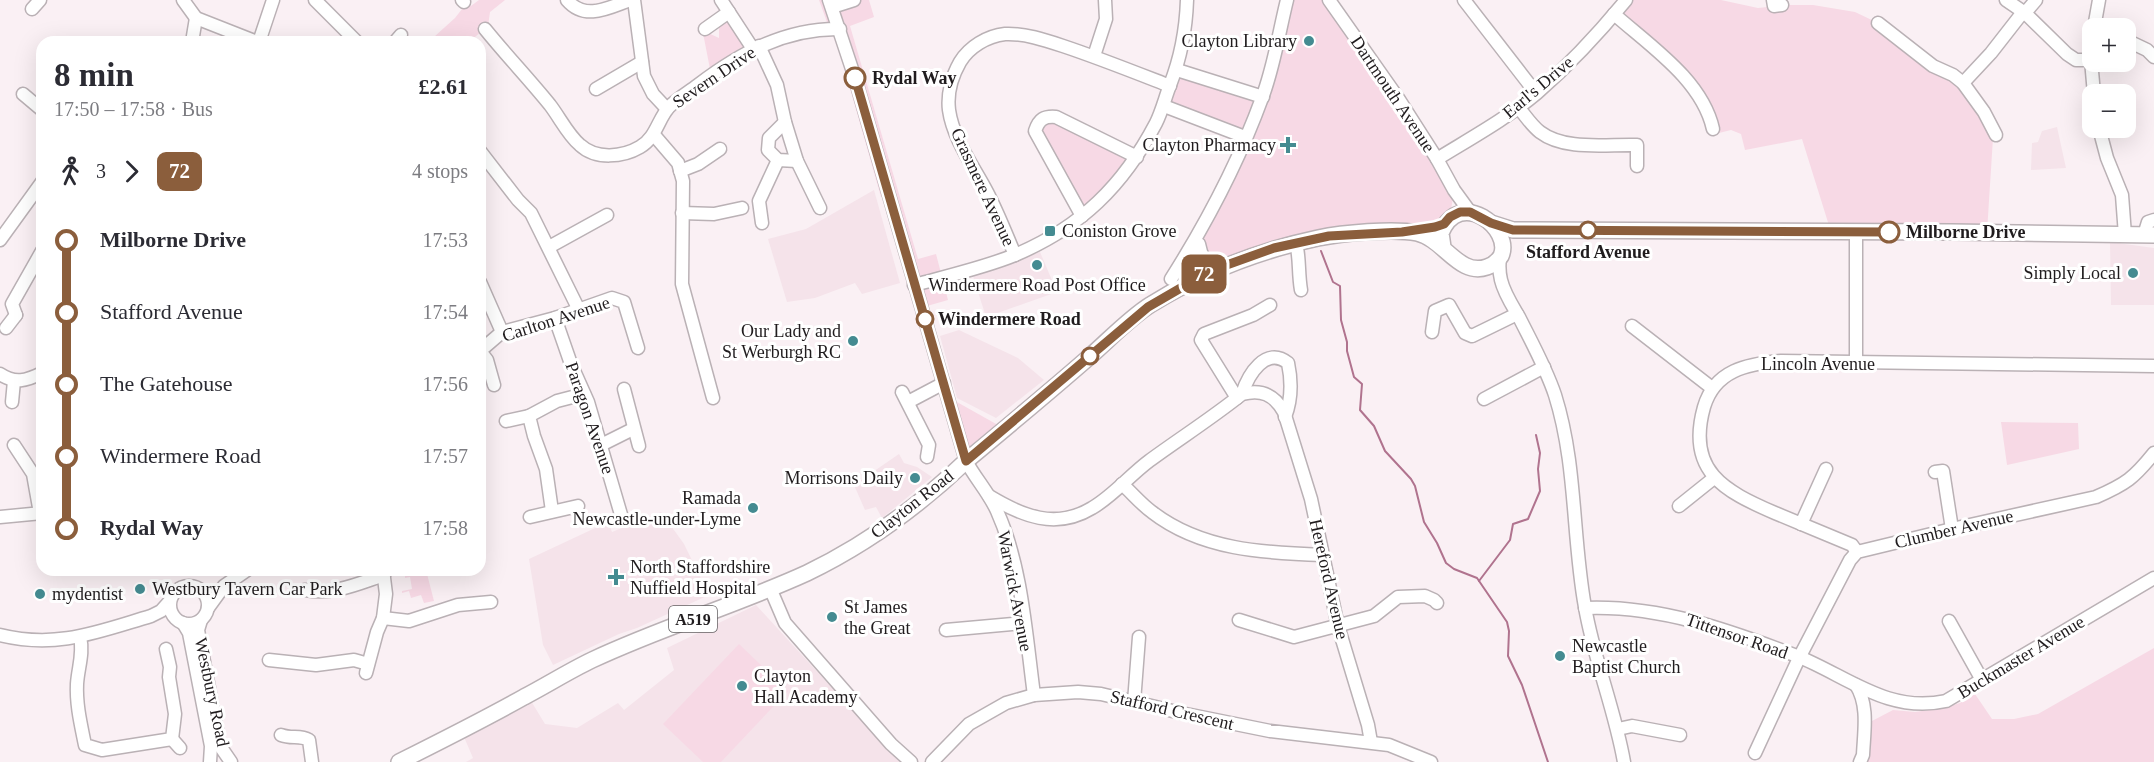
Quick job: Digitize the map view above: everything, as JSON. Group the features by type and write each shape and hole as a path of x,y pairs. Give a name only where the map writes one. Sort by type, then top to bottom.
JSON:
{"main road":[{"name":"A519","path":"1447,220 1460,212 1470,212"},
{"path":"1470,212 1491,223 1513,230 2149,235"},
{"path":"1443,246 1440,233 1447,220"},
{"name":"Clayton Road","path":"1402,232 1447,220"},
{"path":"1491,223 1501,237 1501,255"},
{"path":"1477,268 1491,266 1513,240 1535,230"},
{"name":"Clayton Road","path":"399,762 591,661 664,629 808,572 862,543 938,488 966,461 1148,307 1205,274 1255,254 1329,236 1402,232 1425,235 1443,246"},
{"name":"A519","path":"1443,246 1463,265 1477,268"}],"street":[{"path":"183,0 196,18 242,36"},
{"path":"260,36 273,0"},
{"path":"567,0 588,13 632,0 648,85 653,94 668,109"},
{"path":"721,0 756,48 777,85 797,161 820,208"},
{"path":"830,3 854,0"},
{"path":"1094,56 1106,19 1105,0"},
{"path":"914,285 1015,255 1058,233 1110,192 1137,157 1164,106 1177,70 1183,44 1187,0"},
{"path":"1172,279 1198,236 1263,97 1287,0"},
{"name":"Dartmouth Avenue","path":"1329,0 1398,98 1470,212"},
{"path":"1464,0 1536,93"},
{"name":"Earl's Drive","path":"1437,159 1536,93 1581,51 1626,0"},
{"path":"2006,0 2024,13 2067,54 2076,60 2082,60"},
{"path":"1964,83 2036,0"},
{"path":"2096,18 2099,0"},
{"path":"320,1 352,36"},
{"name":"Warwick Avenue","path":"830,3 840,29 966,461 988,495 1002,523 1015,573 1034,695"},
{"path":"711,29 729,12"},
{"path":"1614,14 1692,85 1707,110 1713,129"},
{"path":"193,36 196,18"},
{"path":"1878,23 1933,66 1964,83 1984,112 1996,135"},
{"name":"Severn Drive","path":"492,33 580,145 589,151 612,155 627,153 643,146 654,135 668,109 713,74 756,48 795,34 840,29"},
{"name":"Grasmere Avenue","path":"1015,255 992,202 956,134 949,110 953,73 964,54 975,45 1004,34 1033,37 1094,56 1170,86"},
{"path":"2136,45 2147,50 2154,57"},
{"path":"597,89 642,62"},
{"path":"1177,70 1263,97"},
{"path":"23,94 36,105"},
{"path":"1164,106 1245,137"},
{"path":"1518,107 1535,128 1546,136 1561,142 1637,141 1637,166"},
{"path":"1082,216 1035,131 1039,121 1046,117 1056,117 1137,157"},
{"path":"785,122 769,138 768,150 778,160 797,161"},
{"path":"654,135 678,163 683,181 682,284 713,398"},
{"path":"2102,138 2122,195 2125,235"},
{"path":"680,171 698,164 720,149"},
{"path":"486,159 531,213 579,310"},
{"path":"762,223 759,201 778,160"},
{"path":"1447,220 1454,190"},
{"path":"0,240 36,191"},
{"path":"682,213 714,214 742,208"},
{"path":"549,247 607,215"},
{"path":"2149,235 2148,222 2154,220"},
{"path":"1856,232 1856,363"},
{"path":"1198,236 1194,254 1205,274"},
{"path":"1296,243 1301,290"},
{"path":"1501,255 1499,274 1504,289 1544,367 1556,397 1567,437 1573,484 1576,548 1585,608 1595,653 1618,729 1624,762"},
{"path":"6,328 36,256"},
{"path":"1477,268 1504,289"},
{"name":"Carlton Avenue","path":"486,346 502,332 555,318 612,298 624,302 638,348"},
{"path":"486,299 502,332"},
{"path":"1239,396 1201,340 1204,334 1252,315 1270,305"},
{"path":"1432,332 1435,311 1449,305 1465,333 1472,336 1517,314"},
{"name":"Paragon Avenue","path":"555,318 584,394 622,518"},
{"path":"1632,326 1712,388 1699,427 1702,454 1714,478 1740,498 1852,545 1857,552 1850,560 1800,658 1755,753"},
{"name":"Hereford Avenue","path":"1239,396 1245,384 1265,358 1275,356 1282,358 1288,363 1291,379 1290,404 1286,417"},
{"path":"486,359 494,384"},
{"name":"Lincoln Avenue","path":"1712,388 1735,370 1756,363 1780,361 2154,366"},
{"path":"1484,399 1544,367"},
{"path":"0,374 14,381 36,376"},
{"path":"12,402 14,381"},
{"path":"927,457 929,445 905,397 944,383"},
{"path":"624,389 639,446"},
{"name":"Hereford Avenue","path":"988,495 1015,512 1035,518 1070,517 1093,507 1145,464 1239,396 1261,392 1270,395 1278,401 1286,417 1311,499 1338,626 1371,742"},
{"path":"507,421 529,416 557,401 584,394"},
{"path":"529,416 546,469 552,511"},
{"path":"601,445 633,429"},
{"path":"14,445 33,474 36,489"},
{"name":"Clumber Avenue","path":"1857,552 1952,528 2096,497 2118,487 2136,475 2154,453"},
{"path":"1801,524 1826,470"},
{"path":"1935,472 1943,471 1952,528"},
{"path":"1679,506 1714,478"},
{"path":"1122,484 1151,512 1194,536 1248,549 1323,555"},
{"path":"530,517 578,506"},
{"path":"1002,523 1015,512"},
{"path":"0,517 36,513"},
{"path":"0,635 46,640 80,637 151,616 169,603 172,593 184,587 212,590 224,586 238,576"},
{"path":"305,590 336,592 376,576"},
{"path":"269,660 316,665 354,660 367,669 377,632 384,618 386,594 383,576"},
{"name":"Buckmaster Avenue","path":"1881,696 1903,704 1946,701 2154,578"},
{"path":"151,616 192,624 201,620 224,586"},
{"path":"770,588 785,623 891,744 910,762"},
{"path":"201,589 207,599 208,608"},
{"path":"1239,620 1294,637 1374,616 1398,597 1425,596 1437,603"},
{"path":"384,618 409,621 458,605 491,602"},
{"path":"169,603 179,620"},
{"name":"Tittensor Road","path":"1585,608 1642,610 1685,618 1800,658 1881,696"},
{"name":"Westbury Road","path":"179,620 189,633 212,747 210,762"},
{"name":"Westbury Road","path":"201,620 198,630 220,746 231,762"},
{"path":"1949,621 1982,680"},
{"path":"946,630 1024,622"},
{"path":"80,637 83,647 77,685 81,749 102,750 176,743 176,714 166,649"},
{"path":"1134,702 1139,637"},
{"path":"1856,685 1864,704 1863,755 1860,762"},
{"name":"Stafford Crescent","path":"932,762 969,723 1006,703 1034,695 1078,692 1101,694 1261,729 1318,738 1371,742 1406,750 1431,762"},
{"path":"1864,704 1881,696"},
{"path":"1618,729 1632,726 1680,735"},
{"path":"288,740 303,737 309,740 312,762"}],"shaded area":[{"path":"479,0 505,0 490,12 488,26 476,36 435,36 455,18 466,4 471,6"},
{"path":"819,0 869,0 874,17 850,26 918,259 936,254 948,300 927,306 888,193 881,197 833,29 827,22"},
{"path":"1287,0 1329,0 1398,98 1453,197 1450,217 1444,224 1435,227 1329,236 1178,289 1171,279 1245,137 1164,106 1177,70 1263,97"},
{"path":"1626,0 1721,0 1758,8 1813,5 1855,12 1878,23 1951,78 1976,105 1993,138 1987,232 1831,232 1802,139 1745,150 1741,134 1731,130 1719,133 1713,129 1702,100 1614,14"},
{"path":"726,22 740,34 743,43 742,52 710,69 703,33 706,32 719,38 719,24"},
{"path":"1046,117 1137,157 1082,216 1041,142 1039,121"},
{"path":"2057,127 2066,168 2031,170 2032,143 2038,142 2042,131"},
{"path":"874,190 900,283 862,294 855,283 815,298 787,302 768,239 806,229"},
{"path":"2110,242 2154,248 2154,305 2111,305"},
{"path":"1040,252 1057,292 989,316 985,314 973,276"},
{"path":"959,330 1018,358 1044,380 996,418 957,398 940,336"},
{"path":"948,397 1005,429 966,461"},
{"path":"2001,422 2078,423 2079,449 2007,465"},
{"path":"899,454 904,463 917,467 932,477 882,518 876,507 865,510 854,485"},
{"name":"North Staffordshire Nuffield Hospital","path":"661,512 684,544 709,595 553,665 543,645 529,559 608,522 612,532"},
{"path":"405,576 428,576 434,601 424,603 421,595 411,598 409,591 402,593 402,591 412,589 410,577 405,578"},
{"name":"Clayton Hall Academy","path":"756,605 900,762 466,762 473,758 464,737 531,701 545,724 577,728 618,703 624,710 674,670 667,648"},
{"path":"739,644 788,691 721,762 703,762 663,724"},
{"path":"2154,648 2154,762 1867,762 1872,721 1893,710 1915,712 1943,708 1960,703 1975,694 1992,719 2014,719 2038,714"}],"waterway":[{"path":"1321,251 1333,282 1340,286 1341,320 1347,351 1354,377 1362,384 1360,410 1374,426 1385,451 1415,486 1424,522 1446,563 1454,569 1477,578 1507,622 1508,656 1522,685 1548,762"},
{"path":"1479,581 1510,540 1513,524 1528,519 1540,491 1538,469 1540,453 1536,435"}],"bus line":[{"name":"72","path":"855,78 966,461 1148,307 1210,271 1274,248 1329,236 1402,232 1435,227 1444,224 1450,217 1460,212 1470,212 1491,223 1513,230 1889,232"}],"place":[{"name":"Clayton Library","path":"1309,41"},
{"name":"Rydal Way","path":"855,78"},
{"name":"Clayton Pharmacy","path":"1288,145"},
{"name":"Stafford Avenue","path":"1588,230"},
{"name":"Coniston Grove","path":"1050,231"},
{"name":"Milborne Drive","path":"1889,232"},
{"name":"Windermere Road Post Office","path":"1037,265"},
{"name":"Simply Local","path":"2133,273"},
{"name":"Windermere Road","path":"925,319"},
{"name":"Our Lady and St Werburgh RC","path":"853,341"},
{"name":"Morrisons Daily","path":"915,478"},
{"name":"Ramada Newcastle-under-Lyme","path":"753,508"},
{"name":"North Staffordshire Nuffield Hospital","path":"616,577"},
{"name":"Westbury Tavern Car Park","path":"140,589"},
{"name":"mydentist","path":"40,594"},
{"name":"St James the Great","path":"832,617"},
{"name":"Newcastle Baptist Church","path":"1560,656"},
{"name":"Clayton Hall Academy","path":"742,686"}]}
